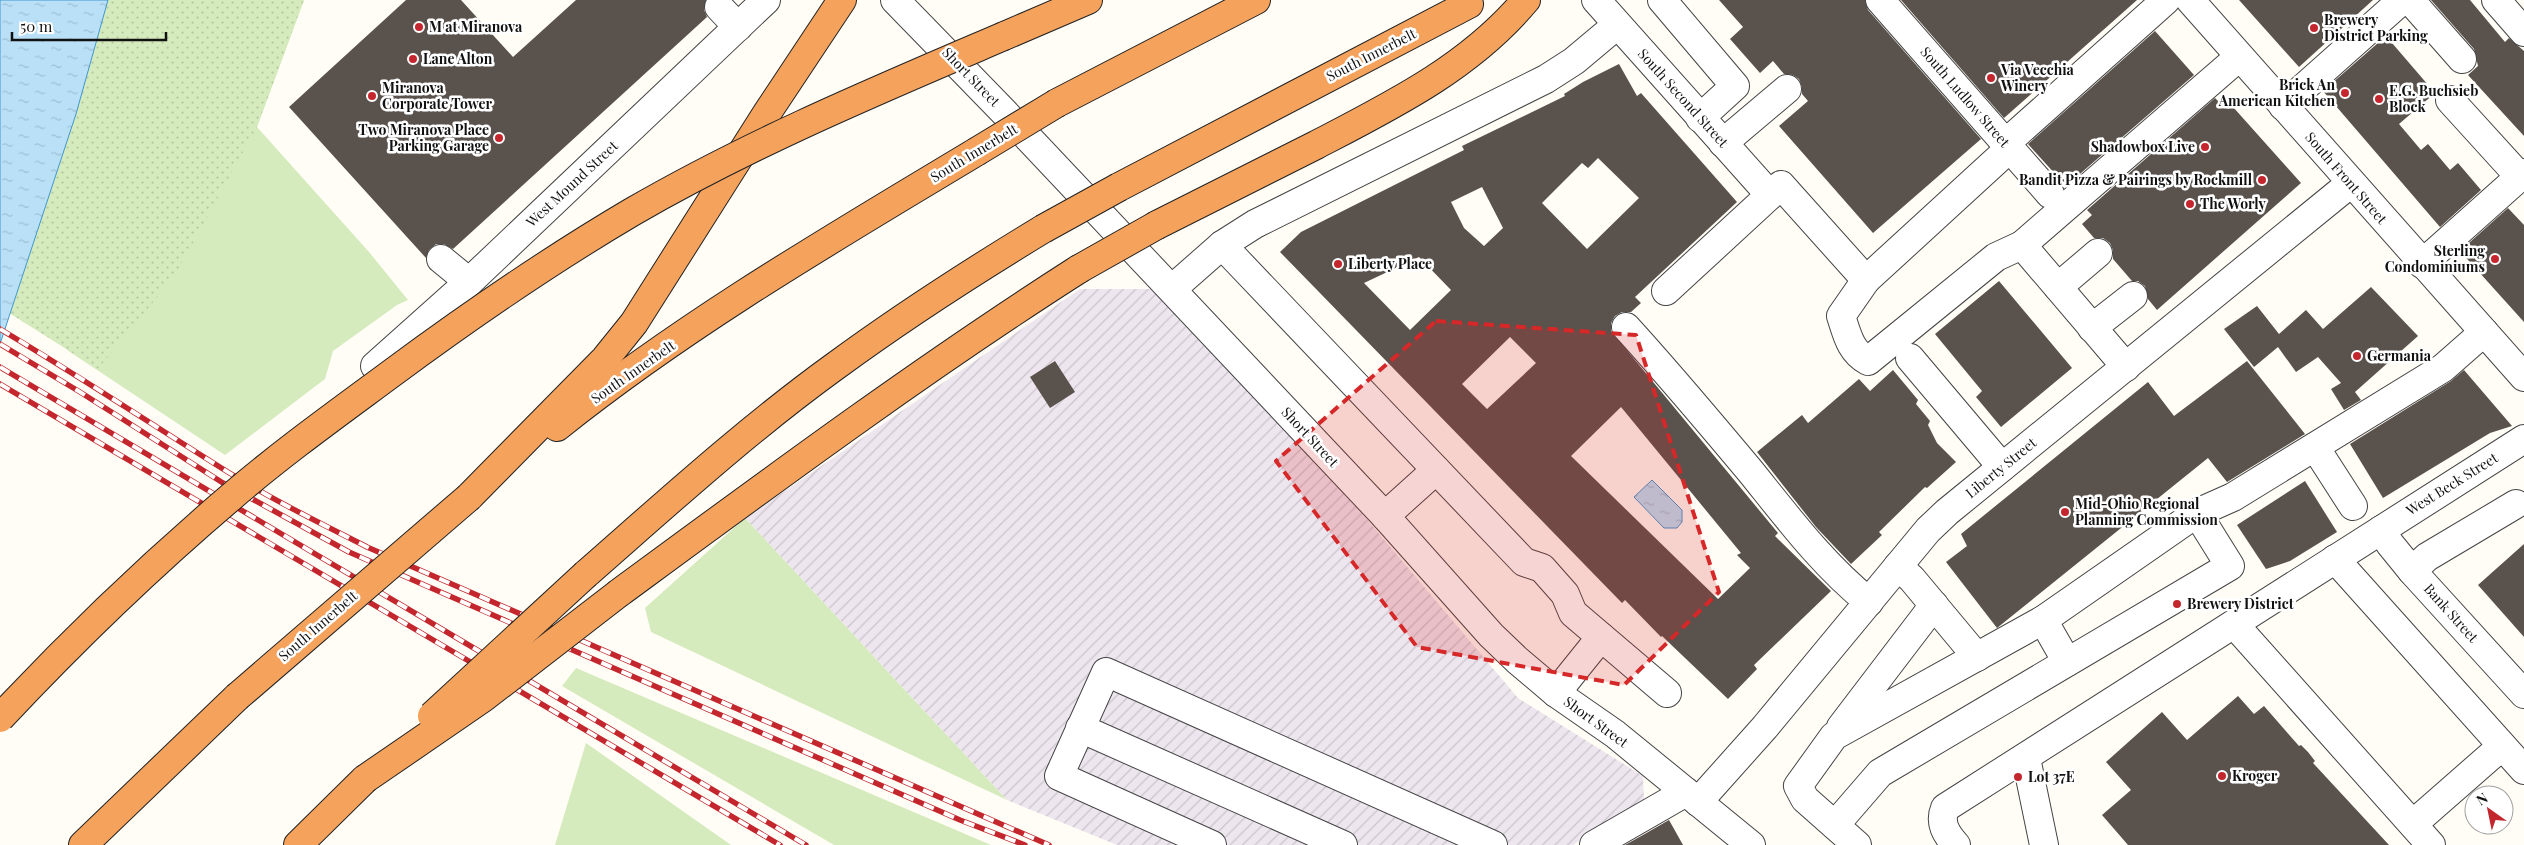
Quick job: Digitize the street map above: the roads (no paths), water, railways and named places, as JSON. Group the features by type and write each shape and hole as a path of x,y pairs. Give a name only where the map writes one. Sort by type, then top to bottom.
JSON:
{"highway":[{"name":"South Innerbelt","path":"83,845 237,697 469,497 566,420 655,355 838,234 1057,103 1256,0"},
{"path":"469,497 605,359 634,323 767,113 840,3"},
{"path":"0,718 143,574 232,496 325,423 473,313 631,212 709,171 813,118 1076,3"},
{"name":"South Innerbelt","path":"298,845 365,778 586,574 729,449 833,367 936,294 1043,229 1119,187 1469,4"},
{"path":"365,778 483,698 619,594 907,385 1079,268 1157,225 1383,111 1428,85 1477,50 1519,9"}],"street":[{"name":"West Mound Street","path":"375,366 469,282 766,0"},
{"name":"Short Street","path":"895,0 1385,516 1491,635 1556,693 1615,734 1751,845"},
{"name":"South Second Street","path":"1596,0 1617,26 1770,195"},
{"path":"1662,0 1735,86 1700,118"},
{"name":"South Ludlow Street","path":"1880,0 2008,146 2055,204"},
{"path":"2166,0 1866,280 1841,316 1852,348 1858,356 1868,361 1996,257 2022,245 2055,204 2239,57"},
{"name":"South Front Street","path":"2190,0 2524,377"},
{"path":"2283,106 2402,0"},
{"path":"2410,0 2462,60"},
{"path":"2496,0 2524,32"},
{"path":"719,7 738,28"},
{"path":"1172,290 1222,245 1255,224 1546,79 1574,61 1617,26"},
{"path":"1723,143 1787,89"},
{"path":"2422,264 2522,175 2450,100"},
{"name":"Liberty Street","path":"1594,845 1692,797 1765,727 1898,566 1947,512 2351,183"},
{"path":"1666,291 1781,185 1866,280"},
{"path":"1222,245 1524,562 1542,568 1565,594 1573,613 1667,694"},
{"path":"2022,245 2126,367"},
{"path":"2058,287 2098,253"},
{"path":"441,259 469,282"},
{"path":"2092,328 2132,296"},
{"path":"1626,327 1700,410 1815,551 1849,586 1869,602"},
{"path":"1834,736 2043,620 2198,514 2233,497 2444,368 2484,332"},
{"path":"1910,358 2002,467"},
{"name":"West Beck Street","path":"1956,845 1946,834 1941,817 1945,808 2524,439"},
{"path":"2315,447 2353,506"},
{"path":"1385,516 1436,470"},
{"path":"2412,571 2427,557 2516,504"},
{"path":"1835,825 1880,773 2230,566 2198,514"},
{"name":"Bank Street","path":"2381,530 2412,571 2524,694"},
{"path":"2335,559 2524,770"},
{"path":"1898,566 1976,657"},
{"path":"1857,845 1805,799 1798,786 1934,606"},
{"path":"2043,620 2067,662"},
{"path":"2234,624 2431,845"},
{"path":"1556,693 1601,636"},
{"path":"1212,845 1059,776 1106,672 1484,844"},
{"path":"1080,728 1343,845"},
{"path":"2413,824 2502,746"},
{"path":"2026,758 2044,845"}],"water":[{"path":"0,0 108,0 76,114 0,344"},
{"path":"1652,480 1682,510 1682,522 1677,528 1664,528 1634,497"}],"railway":[{"path":"0,329 240,480 367,547 1049,845"},
{"path":"0,344 80,392 223,483 349,552 960,820 1025,845"},
{"path":"0,367 806,845"},
{"path":"0,384 780,845"}],"place":[{"name":"M at Miranova","path":"419,27"},
{"name":"Brewery District Parking","path":"2314,28"},
{"name":"Lane Alton","path":"413,59"},
{"name":"Via Vecchia Winery","path":"1991,78"},
{"name":"Brick An American Kitchen","path":"2345,93"},
{"name":"Miranova Corporate Tower","path":"372,96"},
{"name":"E.G. Buchsieb Block","path":"2379,99"},
{"name":"Two Miranova Place Parking Garage","path":"499,138"},
{"name":"Shadowbox Live","path":"2205,147"},
{"name":"Bandit Pizza & Pairings by Rockmill","path":"2262,180"},
{"name":"The Worly","path":"2190,204"},
{"name":"Sterling Condominiums","path":"2495,259"},
{"name":"Liberty Place","path":"1338,264"},
{"name":"Germania","path":"2357,356"},
{"name":"Mid-Ohio Regional Planning Commission","path":"2065,512"},
{"name":"Brewery District","path":"2177,604"},
{"name":"Kroger","path":"2222,776"},
{"name":"Lot 37E","path":"2018,777"}]}
